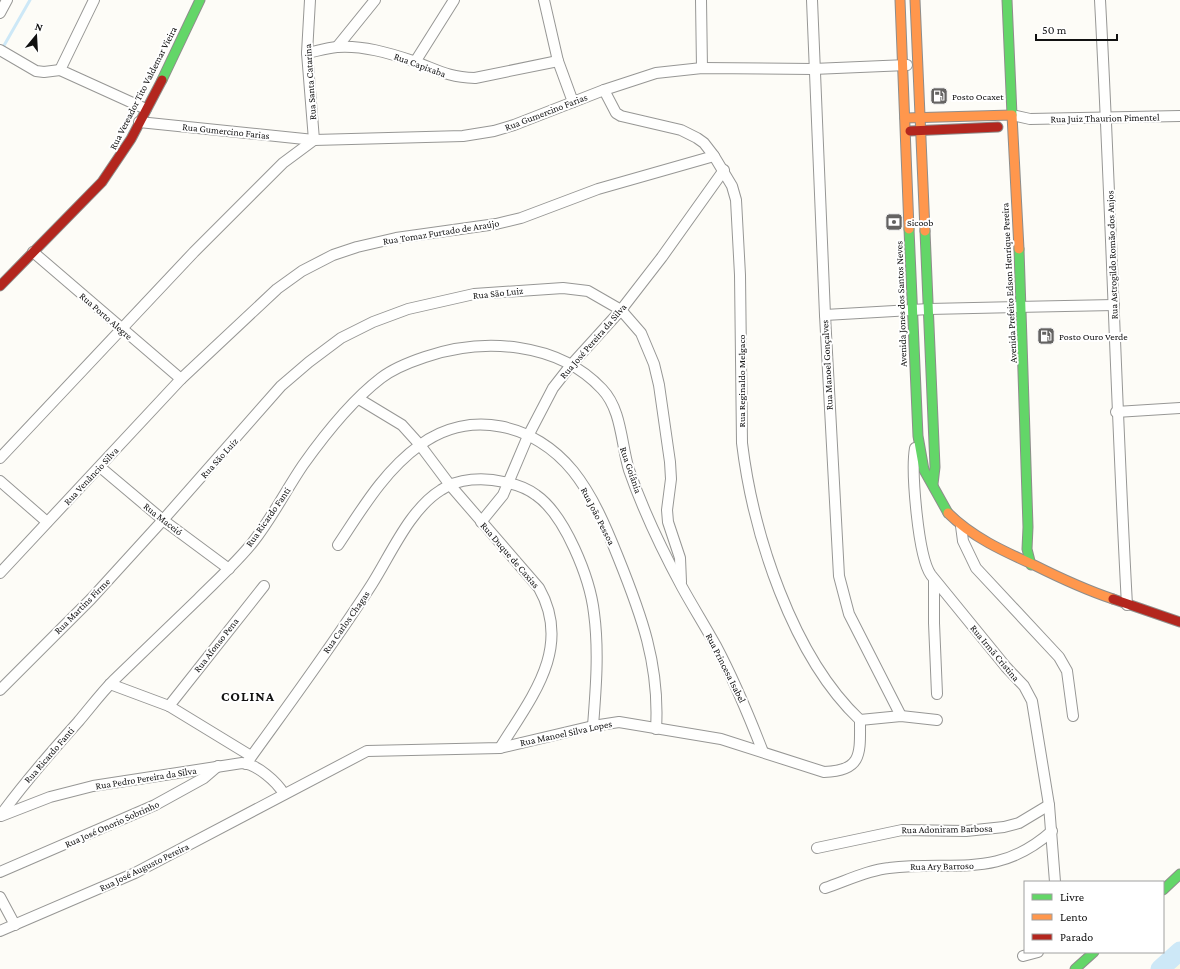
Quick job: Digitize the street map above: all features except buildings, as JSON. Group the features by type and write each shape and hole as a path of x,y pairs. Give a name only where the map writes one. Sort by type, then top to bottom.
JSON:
{"main road":[{"name":"Rua Vereador Tito Valdemar Vieira","path":"0,286 102,182 127,146 200,0"},
{"name":"Avenida Jones dos Santos Neves","path":"900,0 918,436 924,470 933,484 945,510 961,526 997,548 1030,565 1065,580"},
{"path":"915,0 935,466 933,484"},
{"name":"Avenida Prefeito Edson Henrique Pereira","path":"1007,0 1012,127 1022,307 1028,527 1027,549 1030,565"},
{"name":"Rua Juiz Thaurion Pimentel","path":"905,118 1012,115"},
{"name":"Rua Juiz Thaurion Pimentel","path":"906,131 1012,127"},
{"path":"1028,527 1033,546 1039,558 1048,568 1065,580 1127,605 1180,622"},
{"path":"1164,889 1180,874"},
{"path":"1075,969 1093,953"}],"street":[{"path":"0,13 7,0"},
{"path":"60,70 94,0"},
{"name":"Rua Santa Catarina","path":"310,0 307,53 314,140"},
{"path":"337,47 375,0"},
{"path":"415,62 454,0"},
{"path":"544,0 558,61 572,102"},
{"path":"701,0 702,68"},
{"name":"Rua Manoel Gonçalves","path":"812,0 825,315 839,576 849,614 901,716"},
{"name":"Rua Astrogildo Romão dos Anjos","path":"1100,0 1114,305 1116,412 1127,605"},
{"name":"Rua Capixaba","path":"307,53 337,47 371,50 415,62 454,77 475,78 558,61"},
{"path":"2,51 36,70 44,72 60,70 146,109"},
{"name":"Rua Gumercino Farias","path":"139,122 314,140 463,136 494,131 514,125 604,90 656,73 702,68 814,69 917,65"},
{"name":"Rua Reginaldo Melgaco","path":"604,90 616,113 621,116 690,134 704,144 724,170 732,186 736,200 741,317 741,416 746,470 754,508 772,570 803,643 838,695 860,720"},
{"name":"Rua Juiz Thaurion Pimentel","path":"1012,115 1030,119 1180,116"},
{"name":"Rua Juiz Thaurion Pimentel","path":"1012,127 1030,119"},
{"path":"0,458 120,328 269,176 283,163 314,140"},
{"name":"Rua Tomaz Furtado de Araújo","path":"181,379 277,289 302,271 333,255 396,238 496,224 521,218 598,188 714,156"},
{"name":"Rua José Pereira da Silva","path":"481,522 498,502 508,483 528,436 553,388 570,365 621,310 662,257 724,170"},
{"name":"Rua Porto Alegre","path":"33,252 181,379"},
{"name":"Rua São Luiz","path":"164,520 281,386 308,362 341,338 373,322 408,309 474,294 563,288 588,291 621,310 641,333 654,364 659,385 670,462 671,479 667,510 668,522 681,564 682,586"},
{"path":"825,315 912,309 1114,305"},
{"name":"Rua Ricardo Fanti","path":"0,816 25,782 110,684 229,569 253,542 304,464 323,439 359,399 381,378 394,369 442,351 464,348 500,346 526,350 548,355 570,365"},
{"name":"Rua Goiânia","path":"570,365 601,387 613,405 631,475 656,534 682,586"},
{"name":"Rua Venâncio Silva","path":"0,573 181,379"},
{"name":"Rua Duque de Caxias","path":"359,399 396,420 420,444 450,485 539,588 551,615 552,625 550,653 543,677 500,748"},
{"path":"1116,412 1180,408"},
{"name":"Rua João Pessoa","path":"338,545 386,476 420,444 454,427 470,424 502,426 528,436 556,452 573,471 590,495 636,602 650,647 656,686 656,729"},
{"path":"918,436 933,434"},
{"name":"Rua Irmã Cristina","path":"918,436 914,459 923,560 934,580 1006,667 1024,686 1032,701 1049,805 1055,881"},
{"name":"Rua Maceió","path":"100,467 164,520 229,569"},
{"path":"450,485 483,479 508,483 535,494 556,516 580,563 590,591 594,613 596,649 593,726"},
{"path":"0,481 47,522"},
{"name":"Rua Carlos Chagas","path":"248,760 372,584 406,528 427,502 440,490 450,485"},
{"name":"Rua Martins Firme","path":"0,690 91,599 164,520"},
{"path":"961,526 963,541 976,568 1059,657 1067,671 1073,716"},
{"path":"934,580 937,694"},
{"name":"Rua Afonso Pena","path":"169,706 264,586"},
{"name":"Rua Princesa Isabel","path":"682,586 715,644 746,709 763,752"},
{"path":"110,684 169,706 273,779 284,794"},
{"path":"860,720 901,716 937,720"},
{"name":"Rua Manoel Silva Lopes","path":"284,794 367,751 500,748 593,726 619,722 717,738 824,772 845,769 853,765 858,757 860,720"},
{"name":"Rua Pedro Pereira da Silva","path":"0,816 50,797 93,786 248,760"},
{"name":"Rua José Onorio Sobrinho","path":"0,872 155,805 204,778 218,766"},
{"name":"Rua José Augusto Pereira","path":"0,931 135,873 284,794"},
{"name":"Rua Adoniram Barbosa","path":"817,848 902,830 966,831 1004,827 1019,823 1049,805"},
{"name":"Rua Ary Barroso","path":"825,888 888,868 937,865 963,867 1008,860 1039,843 1052,831"},
{"path":"0,897 15,925"},
{"path":"1023,956 1034,953"}],"shaded area":[{"path":"1180,945 1180,969 1151,969 1160,957"}],"waterway":[{"path":"2,49 30,0"},
{"path":"1160,969 1180,951"}],"traffic: fast":[{"path":"162,80 200,0"},
{"path":"1007,0 1012,115"},
{"path":"909,229 918,436 924,470 948,513"},
{"path":"925,231 935,467 933,484"},
{"path":"1019,249 1028,527 1027,549 1031,565"},
{"path":"1164,889 1180,874"},
{"path":"1075,969 1093,953"}],"traffic: slow":[{"path":"900,0 909,229"},
{"path":"915,0 925,231"},
{"path":"905,118 1012,115 1019,249"},
{"path":"948,513 957,522 999,549 1073,584 1113,599"}],"traffic: jam":[{"path":"0,286 102,182 131,139 162,80"},
{"path":"910,131 998,127"},
{"path":"1113,599 1180,622"}],"place":[{"name":"Posto Ocaxet","path":"939,96"},
{"name":"Sicoob","path":"894,222"},
{"name":"Posto Ouro Verde","path":"1046,336"}],"district":[{"name":"COLINA","path":"248,696"}]}
